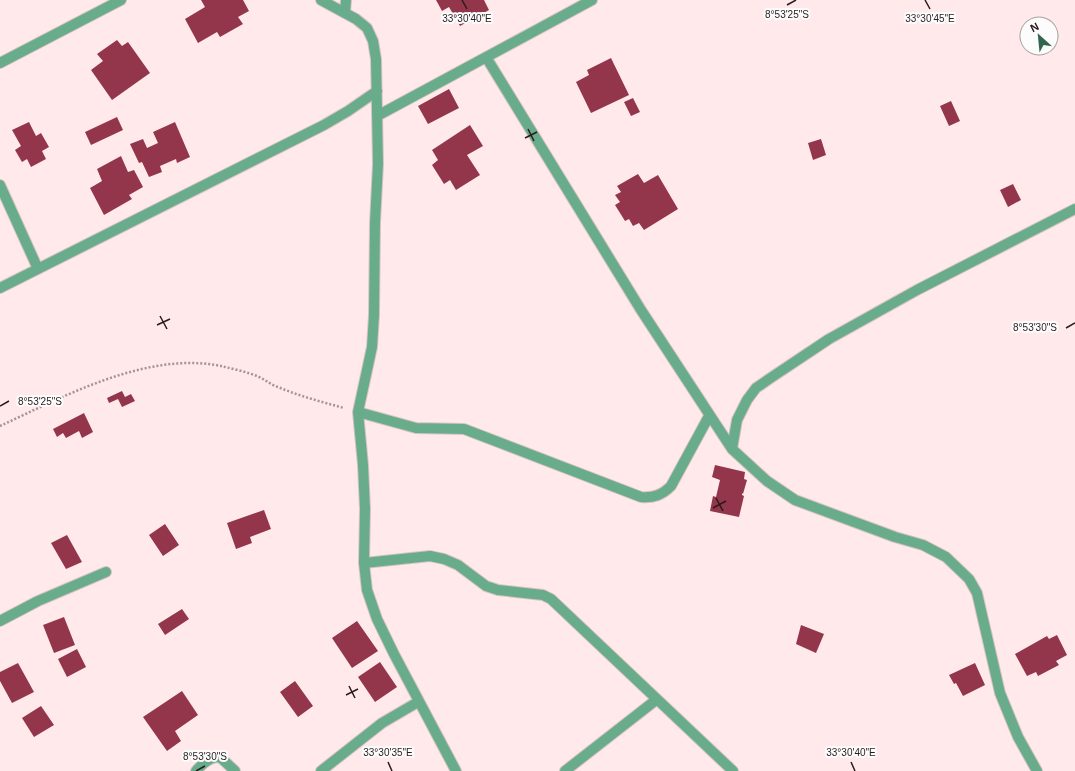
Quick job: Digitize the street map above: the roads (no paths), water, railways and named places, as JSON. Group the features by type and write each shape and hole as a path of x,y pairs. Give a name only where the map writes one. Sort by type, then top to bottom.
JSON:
{"street":[{"path":"0,63 121,0"},
{"path":"321,0 356,19 367,28 373,41 376,59 378,164 372,347 358,412 365,509 364,563 367,590 377,619 418,702 456,771"},
{"path":"345,13 346,0"},
{"path":"377,116 592,0"},
{"path":"486,57 641,310 732,449 767,481 795,500 895,537 923,545 946,557 969,579 977,593 1000,693 1018,737 1037,771"},
{"path":"0,288 324,125 377,91"},
{"path":"0,185 38,269"},
{"path":"732,449 737,420 747,400 756,388 828,339 917,290 1075,209"},
{"path":"358,412 416,428 464,429 641,498 651,498 663,494 671,486 709,416"},
{"path":"364,563 430,556 444,559 458,565 486,586 498,590 543,595 551,598 656,700 733,771"},
{"path":"0,621 38,600 106,572"},
{"path":"565,771 656,700"},
{"path":"321,771 382,723 418,702"},
{"path":"196,771 202,764 215,756 220,757 235,771"}]}
